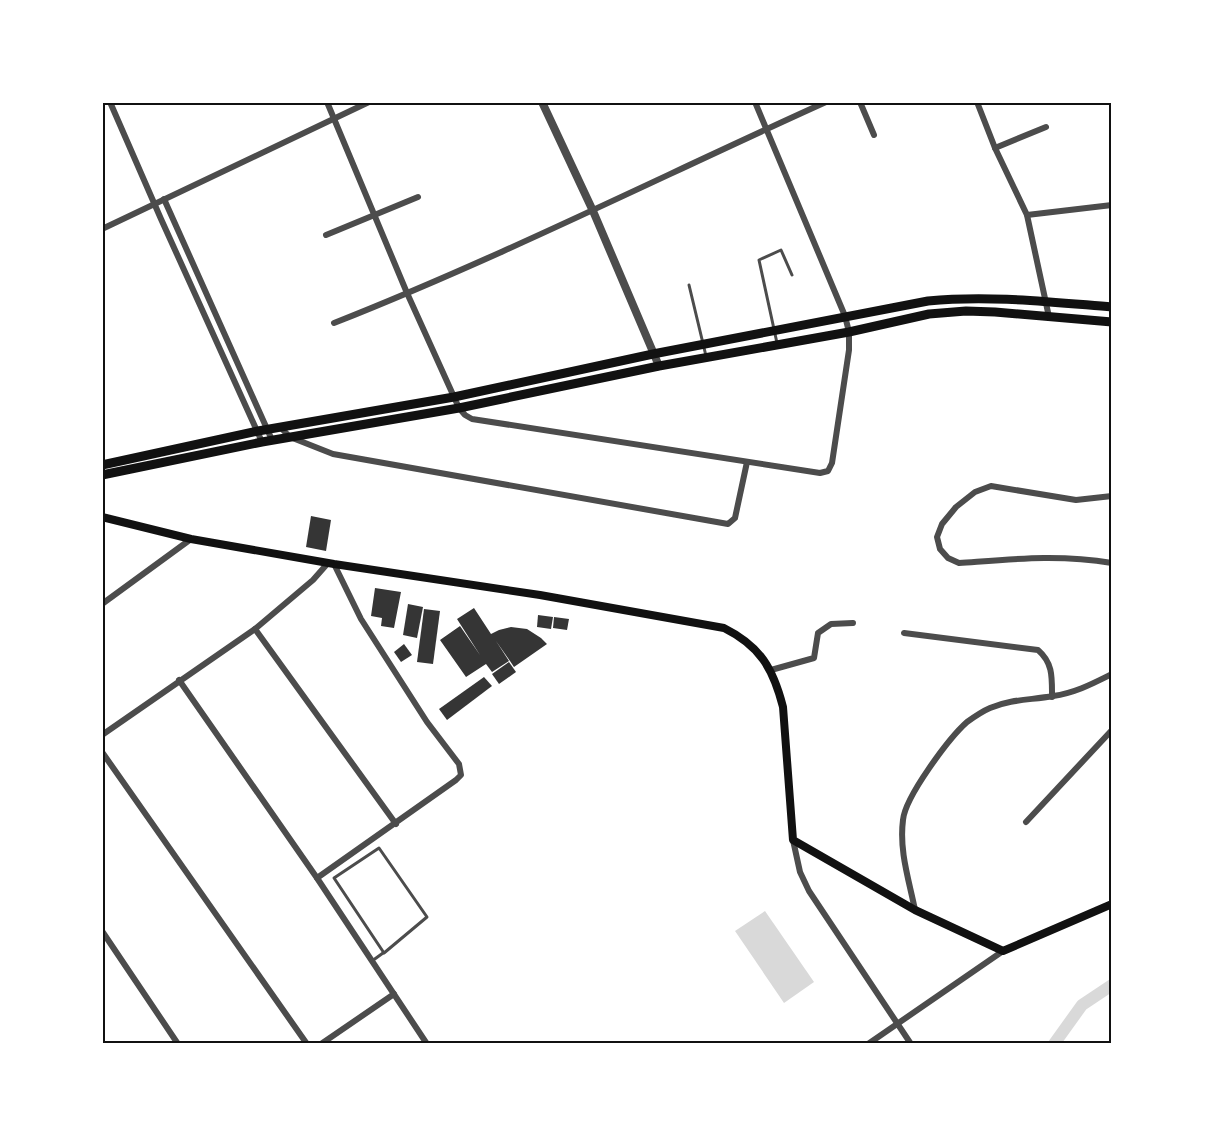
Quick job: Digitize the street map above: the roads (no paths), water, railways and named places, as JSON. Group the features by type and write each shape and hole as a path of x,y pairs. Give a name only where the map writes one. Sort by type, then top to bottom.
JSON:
{"main road":[{"path":"102,465 263,430 454,397 653,354 927,301 962,298 1112,307"},
{"path":"102,475 267,441 459,408 659,366 849,332 929,314 966,311 1112,322"},
{"path":"102,517 191,539 331,564 540,595 724,628 742,637 757,651 771,670 778,688 783,707 793,840 915,910 1003,951 1112,904"}],"street":[{"path":"110,102 155,203 263,430"},
{"path":"327,102 407,293 459,408 465,415 472,419 820,473 828,471 832,463 849,350 849,332 845,316 755,102"},
{"path":"102,229 369,102"},
{"path":"542,102 593,211 659,366"},
{"path":"334,322 407,293 593,211 826,102"},
{"path":"860,102 874,135"},
{"path":"977,102 995,148 1027,215 1049,317"},
{"path":"995,148 1046,127"},
{"path":"326,235 418,197"},
{"path":"164,199 267,441"},
{"path":"1027,215 1112,205"},
{"path":"280,428 290,437 333,454 728,524 735,518 747,462"},
{"path":"1112,496 1076,500 991,486 975,492 956,507 942,524 938,537 940,549 948,558 960,563 1048,556 1083,558 1112,563"},
{"path":"102,604 191,539"},
{"path":"102,735 255,629 331,564 395,675 459,764 461,775 396,824 317,878"},
{"path":"771,670 814,658 818,633 831,624 852,623"},
{"path":"255,629 396,824"},
{"path":"904,633 1038,650 1047,658 1052,671 1052,697"},
{"path":"915,910 901,845 903,817 912,795 950,741 968,722 988,708 1012,701 1052,697 1082,690 1112,674"},
{"path":"180,680 317,878 427,1044"},
{"path":"1026,822 1112,730"},
{"path":"102,752 307,1044"},
{"path":"793,840 800,872 809,891 911,1044"},
{"path":"102,931 178,1044"},
{"path":"868,1044 1003,951"},
{"path":"321,1044 394,994"}],"lane":[{"path":"777,345 759,260 781,250 792,275"},
{"path":"689,285 706,358"},
{"path":"372,961 384,953 427,917 379,848 334,878 384,953"}],"waterway":[{"path":"1054,1044 1082,1005 1112,985"}]}
